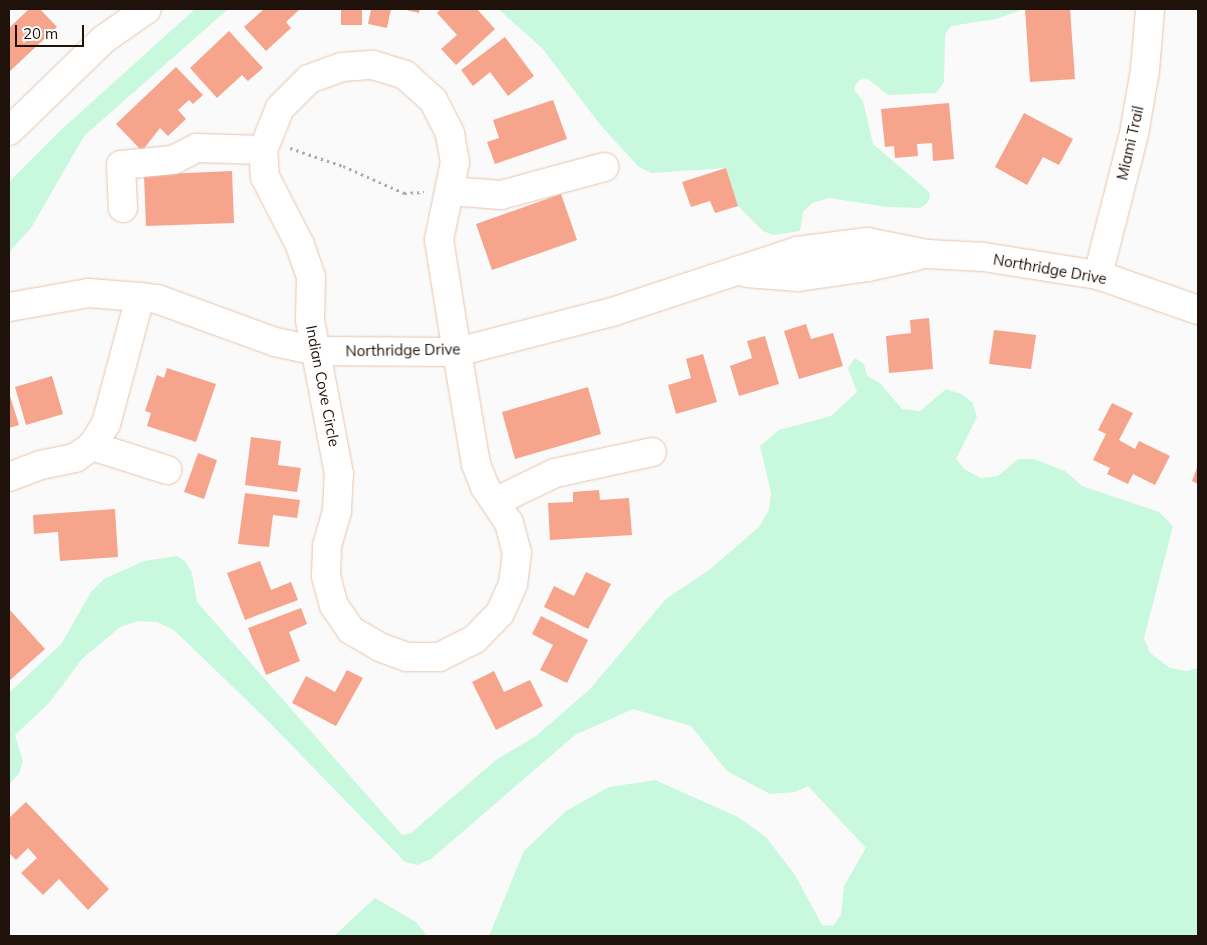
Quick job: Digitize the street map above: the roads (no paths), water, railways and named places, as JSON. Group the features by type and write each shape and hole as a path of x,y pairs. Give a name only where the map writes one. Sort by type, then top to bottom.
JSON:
{"street":[{"path":"9,131 104,39 147,9"},
{"name":"Miami Trail","path":"1098,275 1134,134 1145,70 1150,9"},
{"name":"Indian Cove Circle","path":"374,65 406,75 433,100 450,134 455,162 450,191 442,213 439,240 476,464 485,486 497,501 508,523 517,552 513,584 500,613 475,639 439,657 407,657 380,647 351,630 334,606 326,576 327,546 338,510 339,474 310,320 311,276 300,244 265,177 265,143 280,108 309,79 342,67 374,65"},
{"path":"123,208 121,165 173,160 197,148 265,143"},
{"path":"450,191 500,195 604,167"},
{"name":"Northridge Drive","path":"9,307 89,293 140,298 166,302 275,342 316,351 457,352 615,311 736,273 797,251 867,242 927,254 984,257 1098,275 1198,310"},
{"path":"9,477 41,465 74,458 92,446 106,424 140,298"},
{"path":"92,446 167,470"},
{"path":"497,501 555,473 652,452"}]}
